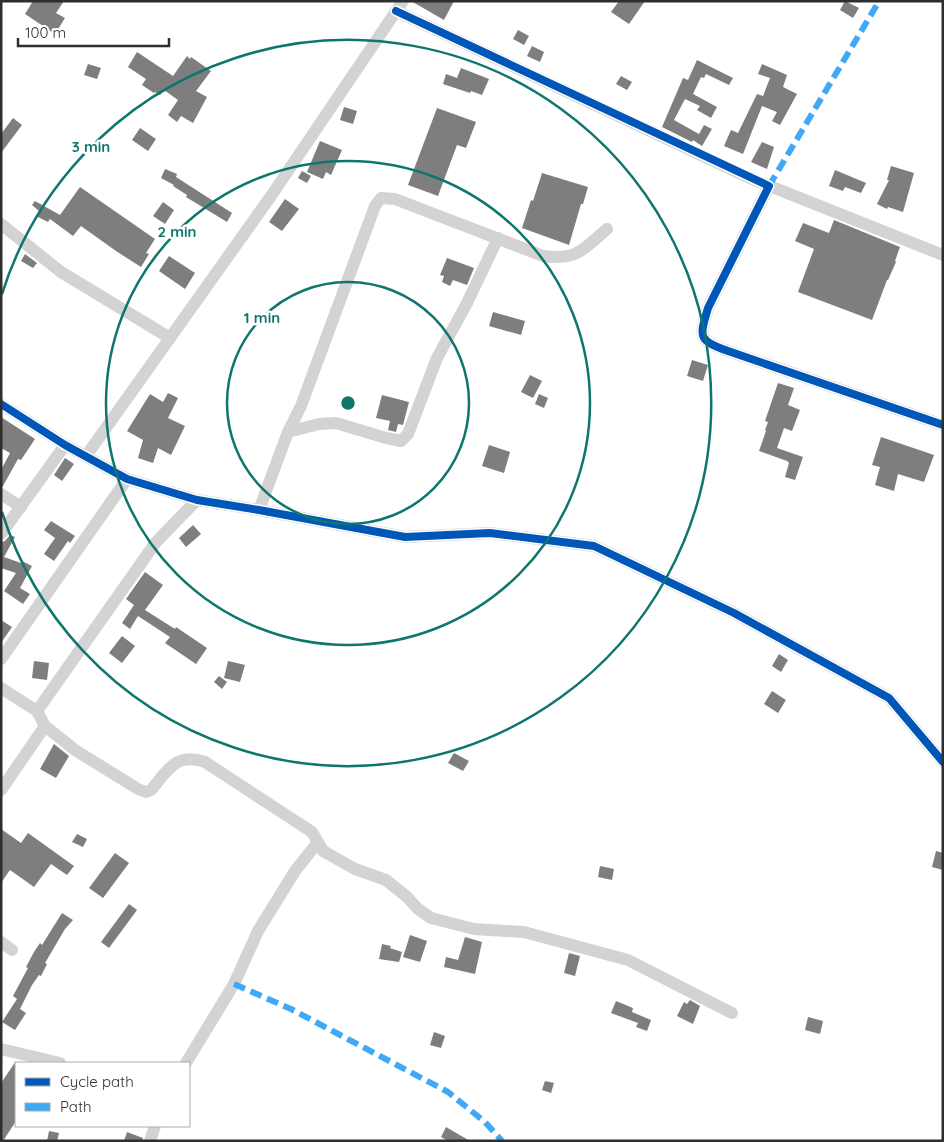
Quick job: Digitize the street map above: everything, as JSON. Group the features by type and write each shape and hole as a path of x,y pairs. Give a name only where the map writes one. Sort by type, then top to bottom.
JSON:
{"street":[{"path":"86,456 271,196 400,6 769,186 943,255"},
{"path":"769,186 708,308 701,330 703,337 710,344 728,351 943,425"},
{"path":"259,510 288,432 301,406 375,206 381,198 395,199 543,256 560,259 581,252 606,229"},
{"path":"1,224 61,272 170,338"},
{"path":"288,432 319,424 336,423 401,441 408,434 437,358 467,303 498,238"},
{"path":"1,404 65,445 127,479 197,500 405,537 490,533 594,546 734,613 888,698 943,762"},
{"path":"1,534 65,445"},
{"path":"1,660 127,479"},
{"path":"1,494 21,507"},
{"path":"37,711 156,542 197,500"},
{"path":"1,688 37,711 45,726 75,750 138,789 146,792 151,790 174,763 189,758 205,762 312,832 323,851 355,869 386,880 407,897 418,909 431,918 474,929 524,932 628,960 732,1013"},
{"path":"1,790 45,726"},
{"path":"187,1062 234,984 258,931 295,871 318,842"},
{"path":"1,942 12,950"},
{"path":"1,1048 56,1062"},
{"path":"150,1141 155,1127"}],"building":[{"path":"33,1 64,1 56,13 65,18 55,34 25,14"},
{"path":"411,1 454,1 444,20"},
{"path":"619,1 645,1 629,24 611,12"},
{"path":"845,1 859,8 853,18 840,10"},
{"path":"518,30 529,36 524,45 513,39"},
{"path":"532,46 544,52 540,62 527,56"},
{"path":"137,52 173,76 187,56 211,71 196,91 207,97 193,123 181,116 177,122 168,115 178,100 164,90 160,95 142,85 146,79 128,67"},
{"path":"697,60 733,78 729,85 706,74 704,78 701,77 693,94 717,107 711,118 697,110 700,106 685,99 674,120 699,134 704,125 712,129 702,146 693,140 692,142 662,127 683,78 688,80"},
{"path":"88,64 101,68 97,79 84,75"},
{"path":"762,64 787,75 783,87 797,94 780,125 772,121 777,112 762,106 743,154 724,146 731,130 738,133 757,94 763,96 770,78 758,74"},
{"path":"461,68 489,79 482,95 443,84 446,74 457,78"},
{"path":"621,76 632,82 627,90 616,84"},
{"path":"344,107 357,111 353,124 340,120"},
{"path":"437,108 476,122 466,148 457,145 438,196 408,185"},
{"path":"13,118 22,125 1,153 1,134"},
{"path":"140,128 156,139 148,151 132,140"},
{"path":"320,141 342,150 331,175 326,172 323,179 307,172"},
{"path":"762,142 774,147 767,169 751,162"},
{"path":"891,166 914,173 903,212 888,207 887,209 877,204 889,180 887,180"},
{"path":"165,169 177,174 176,177 232,213 227,222 186,197 187,195 174,185 161,178"},
{"path":"835,170 866,183 861,193 845,187 843,191 829,186"},
{"path":"302,171 311,176 307,183 298,178"},
{"path":"542,173 588,187 569,245 522,228"},
{"path":"80,187 155,239 146,253 149,254 141,267 81,226 73,236 50,219 48,222 36,216 39,211 32,205 35,201 60,215"},
{"path":"285,199 299,209 282,231 269,222"},
{"path":"163,202 174,210 165,224 153,216"},
{"path":"834,220 900,247 896,262 872,320 798,292 814,249 795,241 803,223 829,233"},
{"path":"25,254 37,263 33,268 21,261"},
{"path":"169,256 195,273 185,289 159,271"},
{"path":"447,258 474,268 467,285 453,280 450,286 442,282 444,276 440,275"},
{"path":"493,312 525,321 521,335 489,326"},
{"path":"692,360 708,365 703,381 687,376"},
{"path":"530,375 542,381 533,398 521,392"},
{"path":"778,383 794,388 788,405 800,410 792,431 784,428 777,448 803,457 795,480 785,477 789,463 787,461 759,451 768,422 765,421"},
{"path":"168,393 178,398 168,418 185,426 171,455 158,448 153,463 138,458 143,440 127,431 150,394 163,402"},
{"path":"539,394 548,398 544,408 535,404"},
{"path":"382,395 409,402 403,425 398,424 396,432 388,430 390,421 376,418"},
{"path":"1,417 35,439 21,460 18,459 3,486 1,486 1,470 10,453 1,448"},
{"path":"881,437 934,455 924,482 898,474 894,491 875,485 880,467 872,465"},
{"path":"489,445 510,452 504,473 482,466"},
{"path":"65,458 74,464 62,481 54,475"},
{"path":"51,521 75,536 70,543 68,541 54,561 44,554 55,538 44,530"},
{"path":"193,525 201,534 186,547 179,538"},
{"path":"10,535 15,537 4,557 21,563 22,561 32,566 20,588 30,594 23,604 4,591 16,573 1,568 1,542 5,541"},
{"path":"145,572 163,585 145,610 175,629 176,627 207,648 196,664 165,643 170,637 138,616 130,629 122,623 134,605 126,599"},
{"path":"1,620 12,627 1,643"},
{"path":"122,636 135,646 122,663 109,653"},
{"path":"779,654 788,660 781,672 772,666"},
{"path":"34,661 49,663 47,680 32,678"},
{"path":"228,661 245,665 240,682 224,678"},
{"path":"219,676 227,682 222,689 214,682"},
{"path":"772,691 786,700 778,713 764,704"},
{"path":"54,744 69,756 56,778 40,769"},
{"path":"454,753 469,761 463,771 448,763"},
{"path":"1,829 21,843 28,833 74,866 67,875 51,864 34,887 10,870 1,883"},
{"path":"77,834 87,839 83,847 72,842"},
{"path":"936,851 943,853 943,870 932,867"},
{"path":"115,853 129,863 103,898 89,888"},
{"path":"600,866 614,869 612,880 598,877"},
{"path":"129,904 137,910 109,948 101,942"},
{"path":"62,913 73,920 65,929 45,963 47,964 41,976 39,975 32,985 20,1009 26,1013 15,1030 2,1022 17,999 13,996 34,952 40,943 42,945"},
{"path":"410,935 427,941 420,962 403,957"},
{"path":"465,937 482,942 475,974 444,967 446,957 458,960"},
{"path":"382,944 402,952 399,962 379,959"},
{"path":"569,953 580,956 575,976 564,973"},
{"path":"690,1000 700,1006 693,1024 677,1016 684,1002 687,1004"},
{"path":"616,1001 633,1008 632,1012 651,1020 647,1031 636,1027 638,1023 611,1013"},
{"path":"808,1017 823,1021 820,1034 805,1030"},
{"path":"434,1032 445,1036 441,1048 430,1045"},
{"path":"15,1062 15,1123 3,1141 1,1141 1,1083"},
{"path":"545,1081 554,1083 551,1093 542,1090"},
{"path":"446,1127 470,1141 448,1141 441,1137"},
{"path":"49,1131 59,1133 57,1141 47,1141"},
{"path":"127,1132 143,1138 142,1141 124,1141"}],"marked path":[{"path":"769,186 878,3 877,1"},
{"path":"234,984 291,1009 448,1092 485,1122 502,1141"}],"cycle path":[{"path":"396,11 769,186 708,308 703,326 703,337 711,344 728,351 943,425"},
{"path":"1,404 65,445 127,479 197,500 405,537 490,533 594,546 734,613 889,698 943,762"}]}
